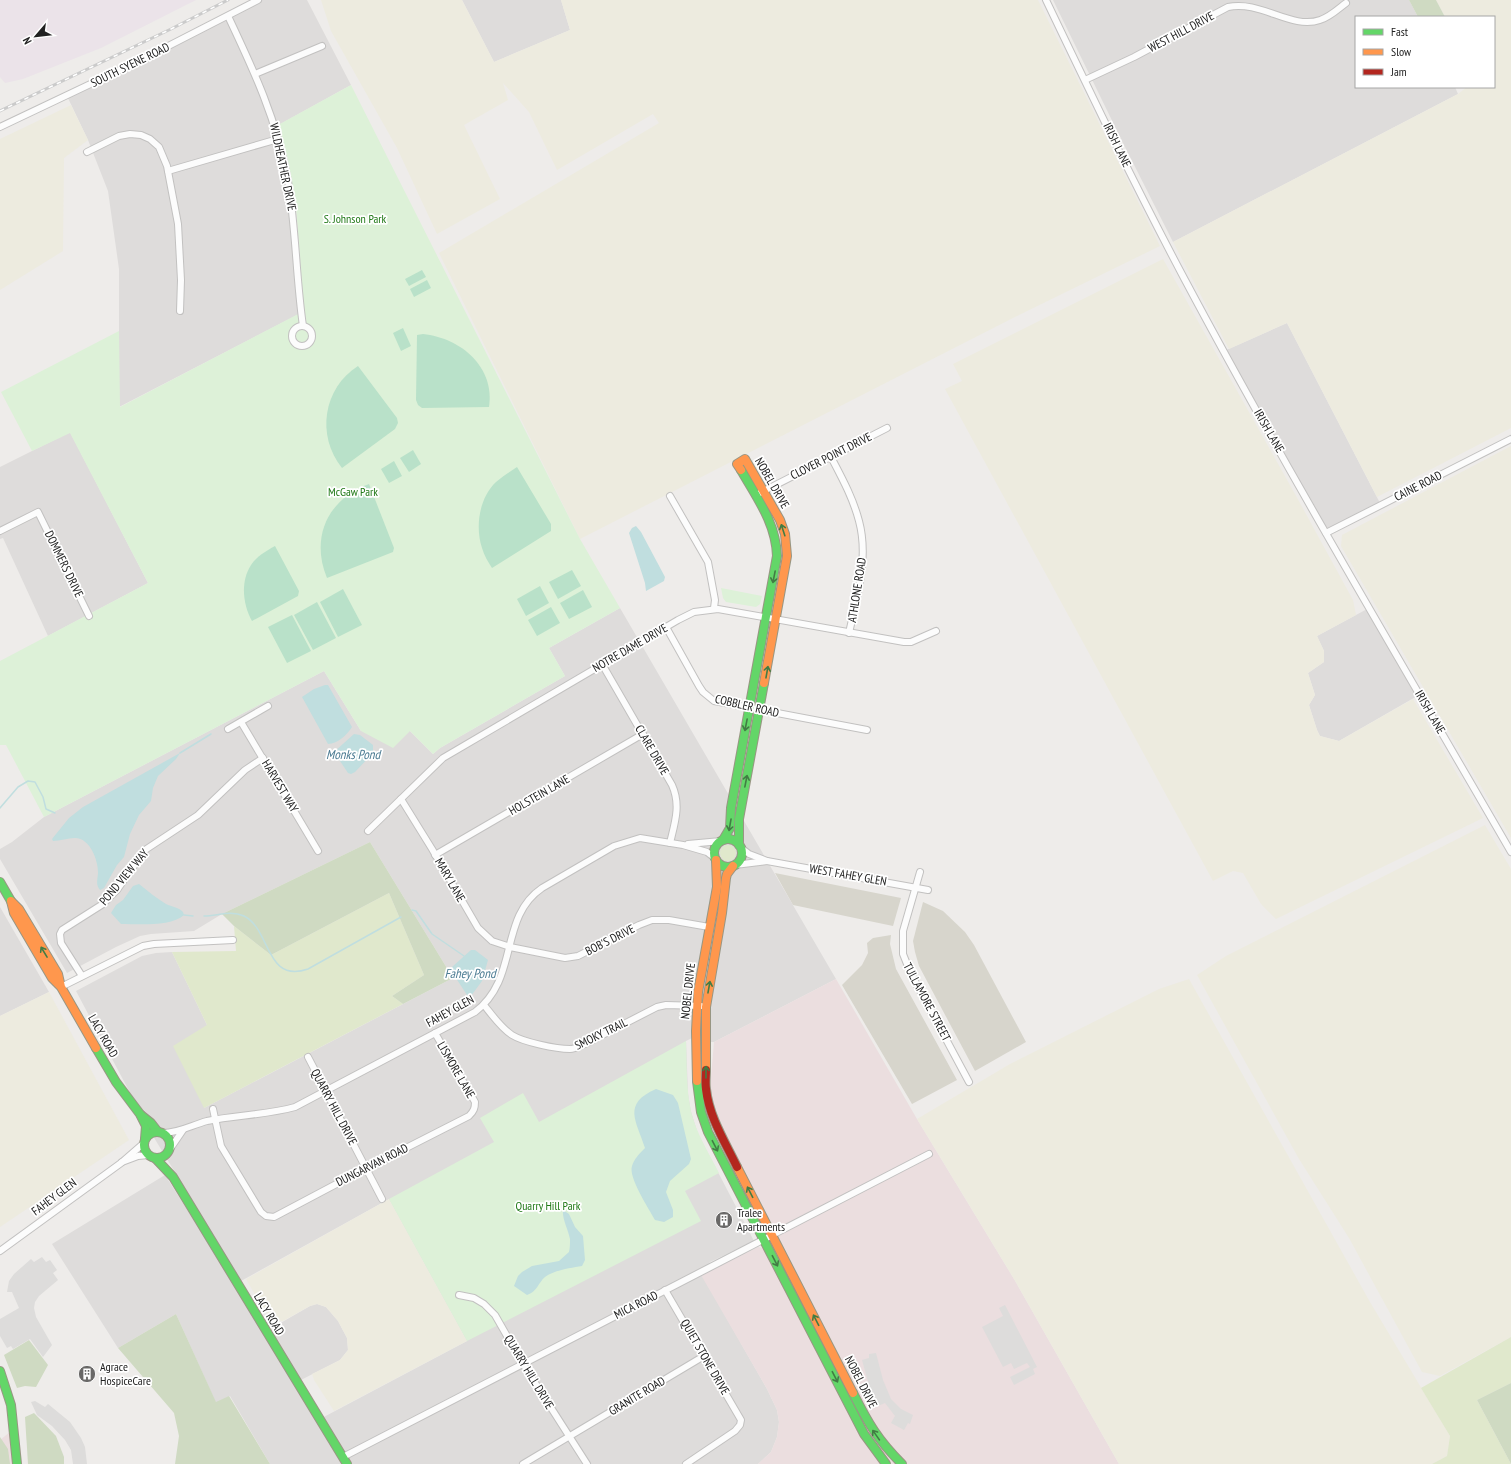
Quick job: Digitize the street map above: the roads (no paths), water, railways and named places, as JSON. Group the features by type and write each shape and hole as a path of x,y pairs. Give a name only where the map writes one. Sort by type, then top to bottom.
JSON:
{"street":[{"name":"SOUTH SYENE ROAD","path":"0,127 258,0"},
{"name":"IRISH LANE","path":"1046,0 1184,279 1326,533 1511,852"},
{"path":"1228,7 1232,0"},
{"name":"WEST HILL DRIVE","path":"1085,80 1134,57 1228,7 1235,5 1252,6 1308,23 1324,18 1346,3"},
{"name":"WILDHEATHER DRIVE","path":"228,16 255,74 269,109 288,180 292,206 303,326"},
{"path":"255,74 322,46"},
{"path":"87,152 119,136 130,134 141,135 150,139 159,147 168,170 179,230 181,280 180,311"},
{"path":"168,170 278,139"},
{"name":"CLOVER POINT DRIVE","path":"755,495 887,428"},
{"name":"CAINE ROAD","path":"1326,533 1511,439"},
{"name":"ATHLONE ROAD","path":"831,457 849,491 855,507 862,538 861,572 849,632"},
{"name":"NOBEL DRIVE","path":"886,1464 864,1434 705,1125 699,1105 697,1090 696,1006 717,887 716,860 714,851 730,828 749,708 778,556 778,548 772,525 737,464 746,459 780,520 785,534 787,556 739,819 741,858 727,874 726,878 722,913 706,1007 706,1089 714,1121 870,1426 885,1447 902,1464"},
{"path":"670,496 708,562 714,608"},
{"name":"DOMMERS DRIVE","path":"0,531 38,512 89,616"},
{"path":"778,556 787,556"},
{"name":"NOTRE DAME DRIVE","path":"368,831 443,758 602,664 694,612 714,608 904,642 911,642 936,631"},
{"name":"COBBLER ROAD","path":"666,627 703,692 718,702 867,730"},
{"name":"CLARE DRIVE","path":"602,664 672,785 677,798 670,843"},
{"path":"228,729 268,706"},
{"name":"HARVEST WAY","path":"241,722 318,851"},
{"name":"HOLSTEIN LANE","path":"435,855 643,734"},
{"name":"POND VIEW WAY","path":"82,976 61,943 60,934 62,930 103,904 117,890 145,850 198,815 245,770 263,758"},
{"path":"740,760 750,762"},
{"name":"MARY LANE","path":"401,800 478,928 492,941 510,947"},
{"name":"FAHEY GLEN","path":"160,1132 183,1130 194,1125 216,1120 281,1111 295,1107 475,1012 489,1000 498,985 505,967 520,911 533,894 614,846 640,838 683,845 707,852 722,866 726,867 768,861"},
{"name":"FAHEY GLEN","path":"683,845 733,840 749,854 768,861"},
{"name":"WEST FAHEY GLEN","path":"768,861 928,890"},
{"name":"TULLAMORE STREET","path":"920,872 903,931 903,954 911,974 969,1082"},
{"name":"LACY ROAD","path":"0,882 11,901 19,909 58,974 61,987 116,1082 140,1114 146,1126 145,1141"},
{"name":"BOB'S DRIVE","path":"510,947 559,958 572,958 584,954 639,925 652,920 669,920 710,927"},
{"path":"61,987 143,946 154,944 233,940"},
{"name":"SMOKY TRAIL","path":"484,1005 510,1034 532,1042 570,1049 576,1048 657,1007 666,1005 706,1007"},
{"name":"LISMORE LANE","path":"435,1033 470,1092 475,1102 475,1107"},
{"name":"QUARRY HILL DRIVE","path":"308,1058 382,1199"},
{"name":"DUNGARVAN ROAD","path":"216,1120 221,1146 260,1212 266,1216 274,1217 366,1168 470,1116 475,1107"},
{"path":"213,1109 216,1120"},
{"name":"LACY ROAD","path":"140,1114 160,1132"},
{"path":"705,1125 714,1121"},
{"path":"169,1151 170,1141 166,1135 160,1132 151,1133 145,1141 145,1150 152,1157 162,1157 169,1151 183,1130"},
{"name":"FAHEY GLEN","path":"1,1251 121,1162 145,1141"},
{"name":"LACY ROAD","path":"169,1151 171,1175"},
{"name":"MICA ROAD","path":"345,1460 523,1364 763,1238 929,1154"},
{"name":"FAHEY GLEN","path":"121,1162 138,1156 152,1157"},
{"name":"LACY ROAD","path":"152,1157 171,1175 345,1460"},
{"name":"QUIET STONE DRIVE","path":"665,1290 740,1416 740,1425 735,1431 686,1464"},
{"name":"QUARRY HILL DRIVE","path":"459,1294 474,1298 484,1304 495,1315 523,1364 587,1464"},
{"path":"800,1309 808,1305"},
{"name":"GRANITE ROAD","path":"523,1464 704,1356"},
{"path":"0,1371 10,1405 14,1426 17,1464"}],"water":[{"path":"636,526 641,532 665,577 664,581 646,591 645,583 629,533 632,528"},
{"path":"328,685 352,727 342,738 331,744 328,744 302,697 314,689"},
{"name":"Monks Pond","path":"354,734 360,735 373,745 373,753 355,772 351,774 348,773 334,752"},
{"path":"180,753 176,759 158,776 153,788 151,801 139,815 130,834 124,857 117,865 104,888 100,890 97,884 97,862 89,846 80,839 75,838 53,841 52,839 69,818 83,807"},
{"path":"139,884 166,904 181,910 184,915 178,919 163,923 121,924 111,913 133,886"},
{"name":"Fahey Pond","path":"471,950 475,950 488,960 482,981 471,996 467,995 452,972 452,967"},
{"path":"656,1089 673,1095 678,1103 691,1159 689,1164 670,1181 666,1192 673,1210 673,1217 664,1222 655,1220 636,1185 632,1171 634,1161 645,1148 634,1114 635,1107 645,1095"},
{"path":"563,1210 569,1214 575,1227 583,1236 585,1260 582,1266 563,1270 545,1277 533,1292 527,1295 514,1286 518,1276 532,1266 559,1261 569,1252 570,1239 564,1220"}],"waterway":[{"path":"180,753 211,734"},
{"path":"0,808 18,787 28,781 35,782 43,797 46,809 55,813"},
{"path":"412,910 416,911 432,934 464,956"},
{"path":"204,916 229,913 244,916 253,923 276,962 284,969 294,972 308,969 401,917"},
{"path":"184,915 193,916"}],"railway":[{"path":"0,111 228,0"}],"place":[{"name":"Tralee Apartments","path":"724,1220"},
{"name":"Agrace HospiceCare","path":"87,1374"}],"park label":[{"name":"S. Johnson Park","path":"355,219"},
{"name":"McGaw Park","path":"353,492"},
{"name":"Quarry Hill Park","path":"548,1206"}]}
